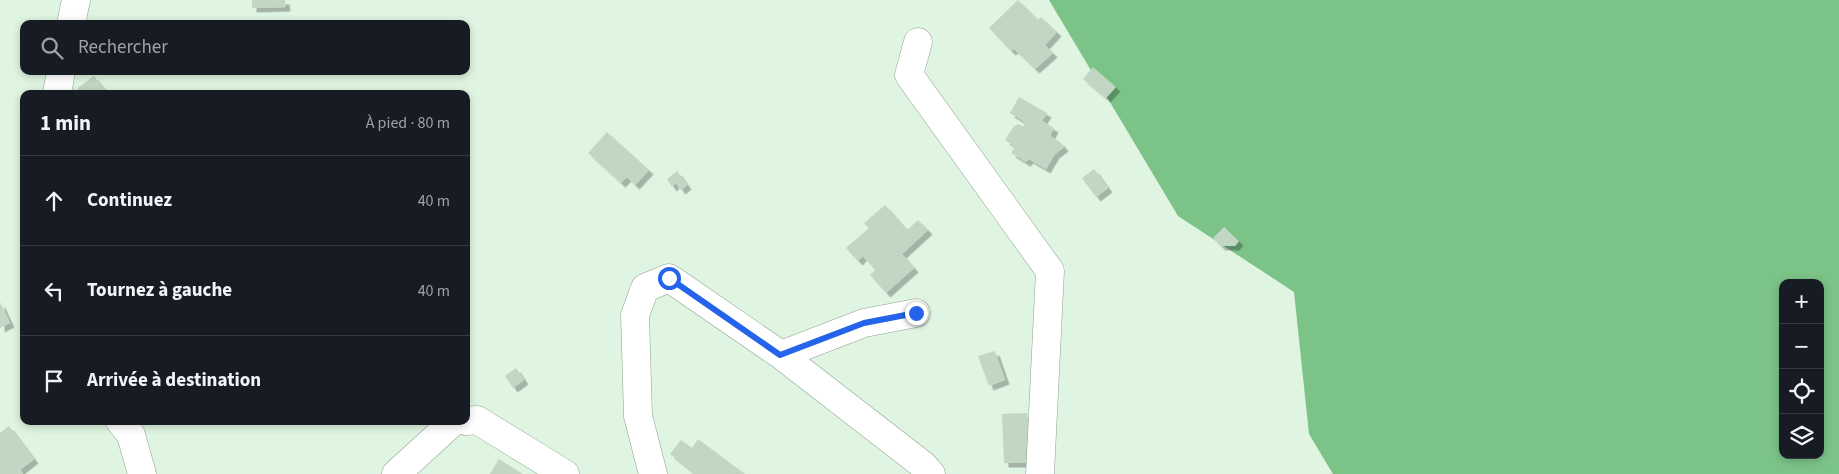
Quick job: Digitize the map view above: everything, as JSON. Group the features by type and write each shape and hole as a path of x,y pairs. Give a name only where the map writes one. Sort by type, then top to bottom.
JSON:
{"street":[{"path":"72,20 76,0"},
{"path":"918,42 909,75 1050,271 1040,474"},
{"path":"58,90 61,75"},
{"path":"652,474 638,416 635,315 645,288 669,278 780,355 923,465 930,474"},
{"path":"780,355 864,323 916,313"},
{"path":"470,421 477,420 565,474"},
{"path":"123,425 131,436 142,474"},
{"path":"396,474 450,425"}],"green space":[{"path":"1049,0 1839,0 1839,474 1333,474 1309,434 1294,292 1178,216"}],"building":[{"path":"252,0 285,0 286,7 252,8"},
{"path":"1018,0 1038,20 1041,17 1057,32 1045,45 1053,53 1035,69 1014,49 1011,51 989,28"},
{"path":"1093,67 1116,87 1106,98 1083,79"},
{"path":"94,76 105,90 78,90"},
{"path":"1019,97 1047,113 1042,121 1054,128 1050,136 1064,147 1055,154 1046,169 1029,159 1026,162 1011,153 1015,147 1005,140 1014,126 1019,124 1023,127 1025,122 1010,113"},
{"path":"607,132 649,170 635,185 627,177 621,183 588,153"},
{"path":"1094,169 1108,188 1096,197 1082,178"},
{"path":"677,171 687,185 681,190 676,183 672,187 667,179"},
{"path":"885,205 907,230 918,220 928,230 902,254 914,268 886,293 870,275 875,270 863,256 858,261 846,248 869,228 864,223"},
{"path":"1224,227 1239,241 1235,246 1221,246 1213,238"},
{"path":"0,302 10,323 0,328"},
{"path":"995,351 1005,380 989,386 978,356"},
{"path":"516,368 524,380 513,388 505,376"},
{"path":"1027,413 1029,463 1004,463 1002,414"},
{"path":"9,426 34,459 20,470 23,474 0,474 0,433"},
{"path":"698,439 745,474 695,474 670,454 681,440 692,448"},
{"path":"499,459 523,474 490,474"}],"route":[{"path":"669,278 780,355 800,349 864,323 916,313"}]}
